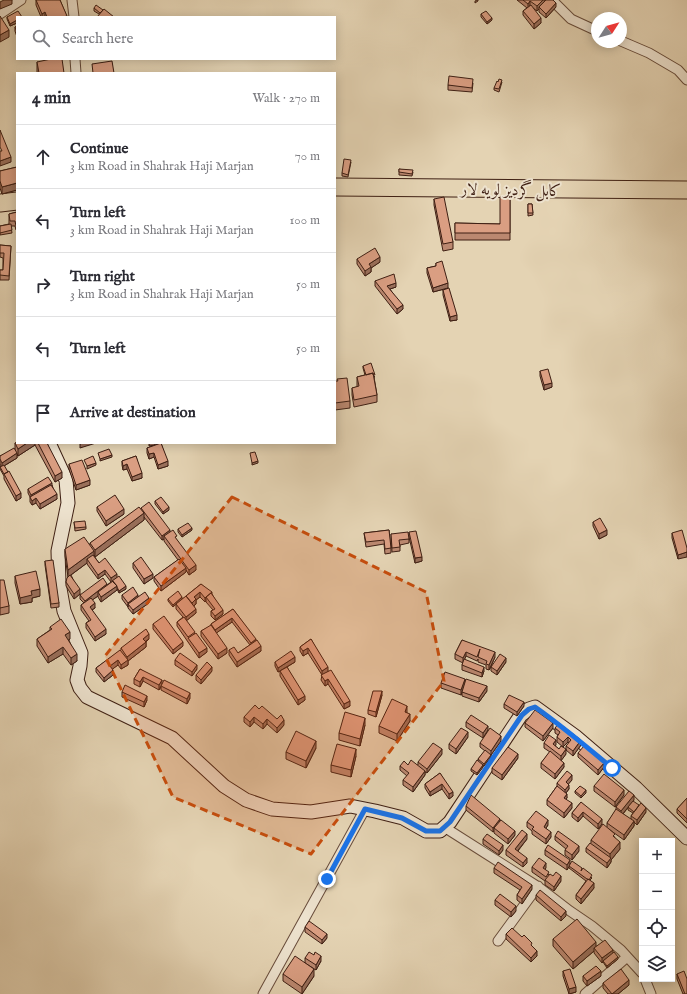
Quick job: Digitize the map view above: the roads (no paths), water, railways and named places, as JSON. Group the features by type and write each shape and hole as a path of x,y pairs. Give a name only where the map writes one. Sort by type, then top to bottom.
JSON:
{"highway":[{"name":"کابل گردیز لویه لار","path":"336,187 687,190"},
{"path":"0,203 16,201"}],"street":[{"path":"0,14 21,0"},
{"path":"72,0 74,16"},
{"path":"552,0 571,19 591,28"},
{"path":"627,44 678,70 687,80"},
{"path":"75,60 76,72"},
{"path":"49,444 66,480 68,503 58,551 59,583 64,611 80,652 80,666 77,680 80,688 87,697 172,738 224,786 246,800 272,809 311,812 350,806 402,818 426,831 440,831 450,822 522,715 529,709 535,707 575,736 636,788 687,838"},
{"path":"263,994 365,809"},
{"path":"444,827 538,886 592,926 639,970"},
{"path":"498,941 538,886"},
{"path":"585,994 627,957"},
{"path":"646,982 652,994"}]}
